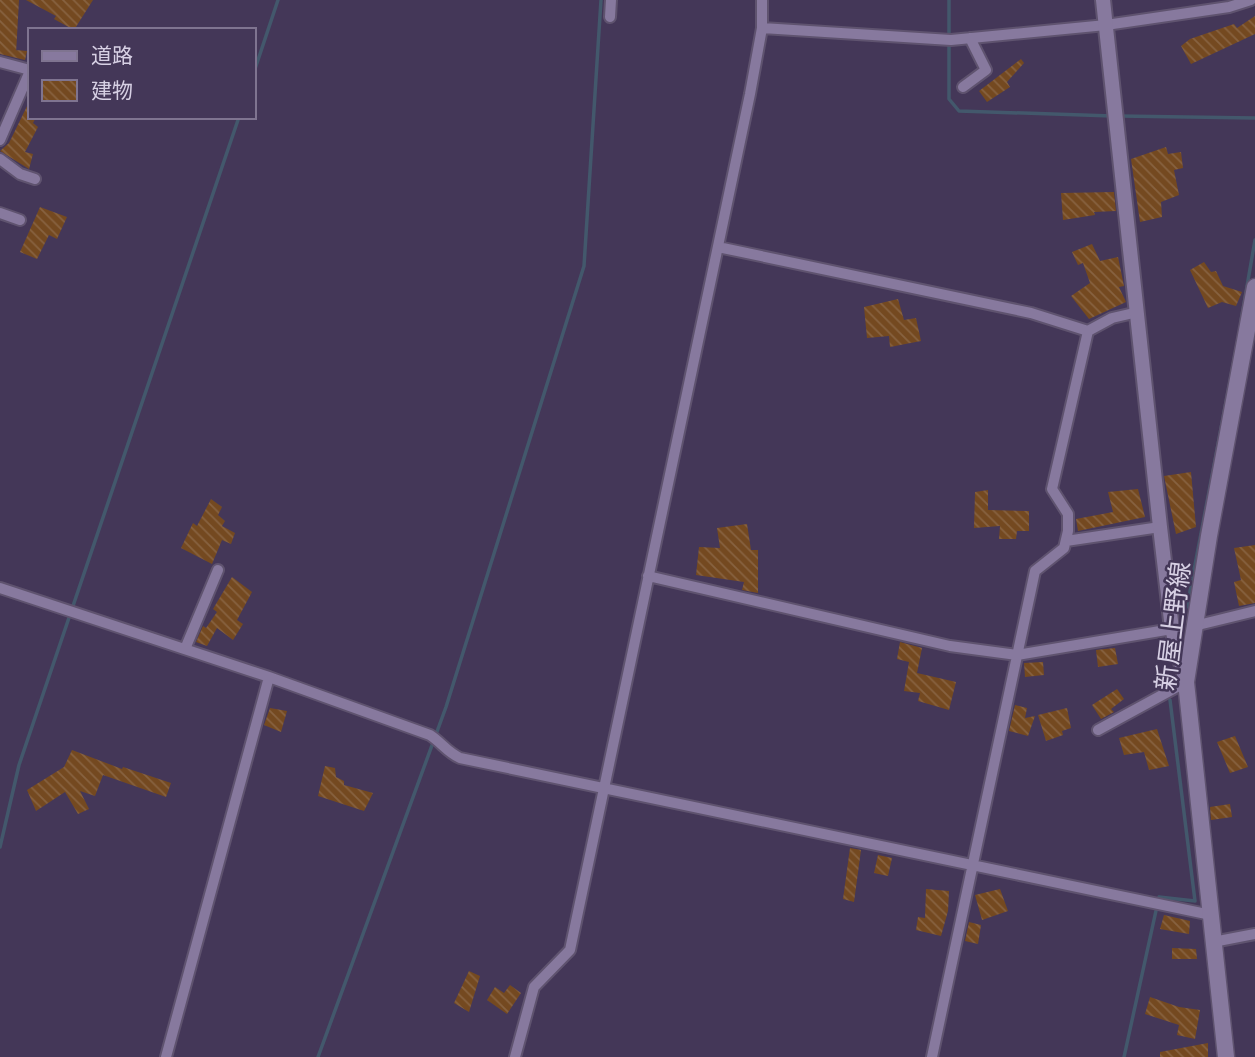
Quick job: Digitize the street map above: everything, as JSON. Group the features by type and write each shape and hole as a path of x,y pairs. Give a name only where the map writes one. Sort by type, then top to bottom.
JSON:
{"main road":[{"name":"新屋上野線","path":"1226,1057 1186,682 1255,287"}],"street":[{"path":"610,18 611,0"},
{"path":"515,1057 534,987 570,950 602,787 718,247 762,28 762,0"},
{"path":"1098,730 1186,682 1172,629 1103,0"},
{"path":"762,28 951,40 1106,24 1229,7 1251,0"},
{"path":"963,87 986,70 970,38"},
{"path":"0,62 28,70"},
{"path":"0,140 28,76"},
{"path":"0,159 20,174 35,179"},
{"path":"0,213 20,220"},
{"path":"718,247 1031,313 1088,331 1112,318 1138,312"},
{"path":"932,1057 1035,571 1040,565 1053,560 1066,541 1068,514 1052,489 1088,331"},
{"path":"1066,541 1160,527"},
{"path":"185,649 218,570"},
{"path":"648,576 950,646 1017,655 1172,629"},
{"path":"0,588 269,677 430,735 442,743 447,751 460,758 1210,915"},
{"path":"1194,626 1255,611"},
{"path":"166,1057 269,677"},
{"path":"1213,942 1255,934"}],"building":[{"path":"0,0 19,0 16,50 27,51 25,60 0,54"},
{"path":"26,0 93,0 75,28 54,19 56,16"},
{"path":"1255,16 1255,34 1191,64 1181,46 1190,39 1234,24 1237,28"},
{"path":"1021,59 1024,63 1007,82 1010,87 987,102 979,91"},
{"path":"28,104 28,119 35,119 33,123 38,127 25,152 33,154 29,169 0,151 9,143"},
{"path":"1166,147 1168,154 1181,152 1183,168 1174,170 1179,195 1161,202 1162,217 1140,222 1131,159"},
{"path":"1114,192 1116,211 1094,212 1095,215 1063,220 1061,193"},
{"path":"40,207 67,217 57,239 49,235 37,259 20,252"},
{"path":"1092,244 1100,261 1118,257 1124,286 1119,287 1126,302 1089,319 1071,296 1090,283 1083,263 1078,265 1072,252"},
{"path":"1204,262 1211,272 1216,271 1223,286 1242,292 1236,306 1222,302 1208,308 1190,270"},
{"path":"898,299 904,320 916,318 921,341 890,347 889,336 867,338 864,307"},
{"path":"1191,472 1196,527 1176,534 1164,476"},
{"path":"1138,489 1145,517 1078,531 1076,519 1113,512 1108,492"},
{"path":"988,490 988,510 1029,511 1029,531 1017,531 1016,539 999,539 1000,526 974,528 975,492"},
{"path":"211,499 222,507 218,515 225,521 222,526 235,533 231,544 222,540 212,564 181,548 193,523 197,526"},
{"path":"747,524 751,550 758,550 758,593 742,590 744,582 696,575 699,547 720,548 717,528"},
{"path":"1255,545 1255,603 1239,606 1234,582 1241,580 1234,548"},
{"path":"232,577 252,592 237,620 243,624 233,640 217,628 207,646 196,642 203,626 206,628 217,612 213,609"},
{"path":"900,642 922,648 917,673 956,682 949,710 918,701 920,693 904,691 909,662 897,659"},
{"path":"1115,648 1118,664 1098,667 1096,650"},
{"path":"1043,662 1044,675 1025,677 1024,663"},
{"path":"1117,689 1124,699 1111,709 1114,712 1101,719 1092,705"},
{"path":"1015,705 1027,708 1025,718 1035,716 1028,736 1009,731"},
{"path":"270,708 287,711 281,732 264,725"},
{"path":"1067,708 1071,728 1062,731 1063,735 1046,741 1038,715"},
{"path":"1157,729 1169,766 1149,770 1144,752 1124,755 1119,738"},
{"path":"1235,736 1248,767 1230,773 1217,742"},
{"path":"72,750 122,769 123,767 171,783 166,797 103,775 95,796 80,791 89,809 78,814 65,792 36,811 27,790 64,767"},
{"path":"325,766 335,768 336,777 344,781 344,785 373,793 364,811 318,796"},
{"path":"1230,804 1232,817 1211,820 1210,807"},
{"path":"850,848 861,850 854,902 843,899"},
{"path":"878,855 892,858 888,876 874,873"},
{"path":"926,889 949,891 948,911 941,936 916,930 918,917 925,918"},
{"path":"1000,889 1008,911 982,920 975,895"},
{"path":"1164,915 1190,921 1189,934 1160,929"},
{"path":"969,922 981,925 978,944 965,941"},
{"path":"1172,948 1196,949 1197,959 1172,959"},
{"path":"469,971 480,976 469,1012 454,1003"},
{"path":"510,985 521,993 507,1014 487,1000 495,987 504,993"},
{"path":"1150,997 1179,1007 1200,1010 1195,1039 1177,1035 1179,1025 1145,1014"},
{"path":"1208,1043 1208,1057 1160,1057 1160,1052"}],"waterway":[{"path":"256,66 278,0"},
{"path":"318,1057 446,707 584,266 601,0"},
{"path":"949,0 949,99 959,111 1112,116"},
{"path":"1119,116 1255,118"},
{"path":"0,847 19,765 238,119"},
{"path":"1241,321 1255,240"},
{"path":"1187,607 1238,339"},
{"path":"1124,1057 1159,897 1195,901 1170,700"}]}
